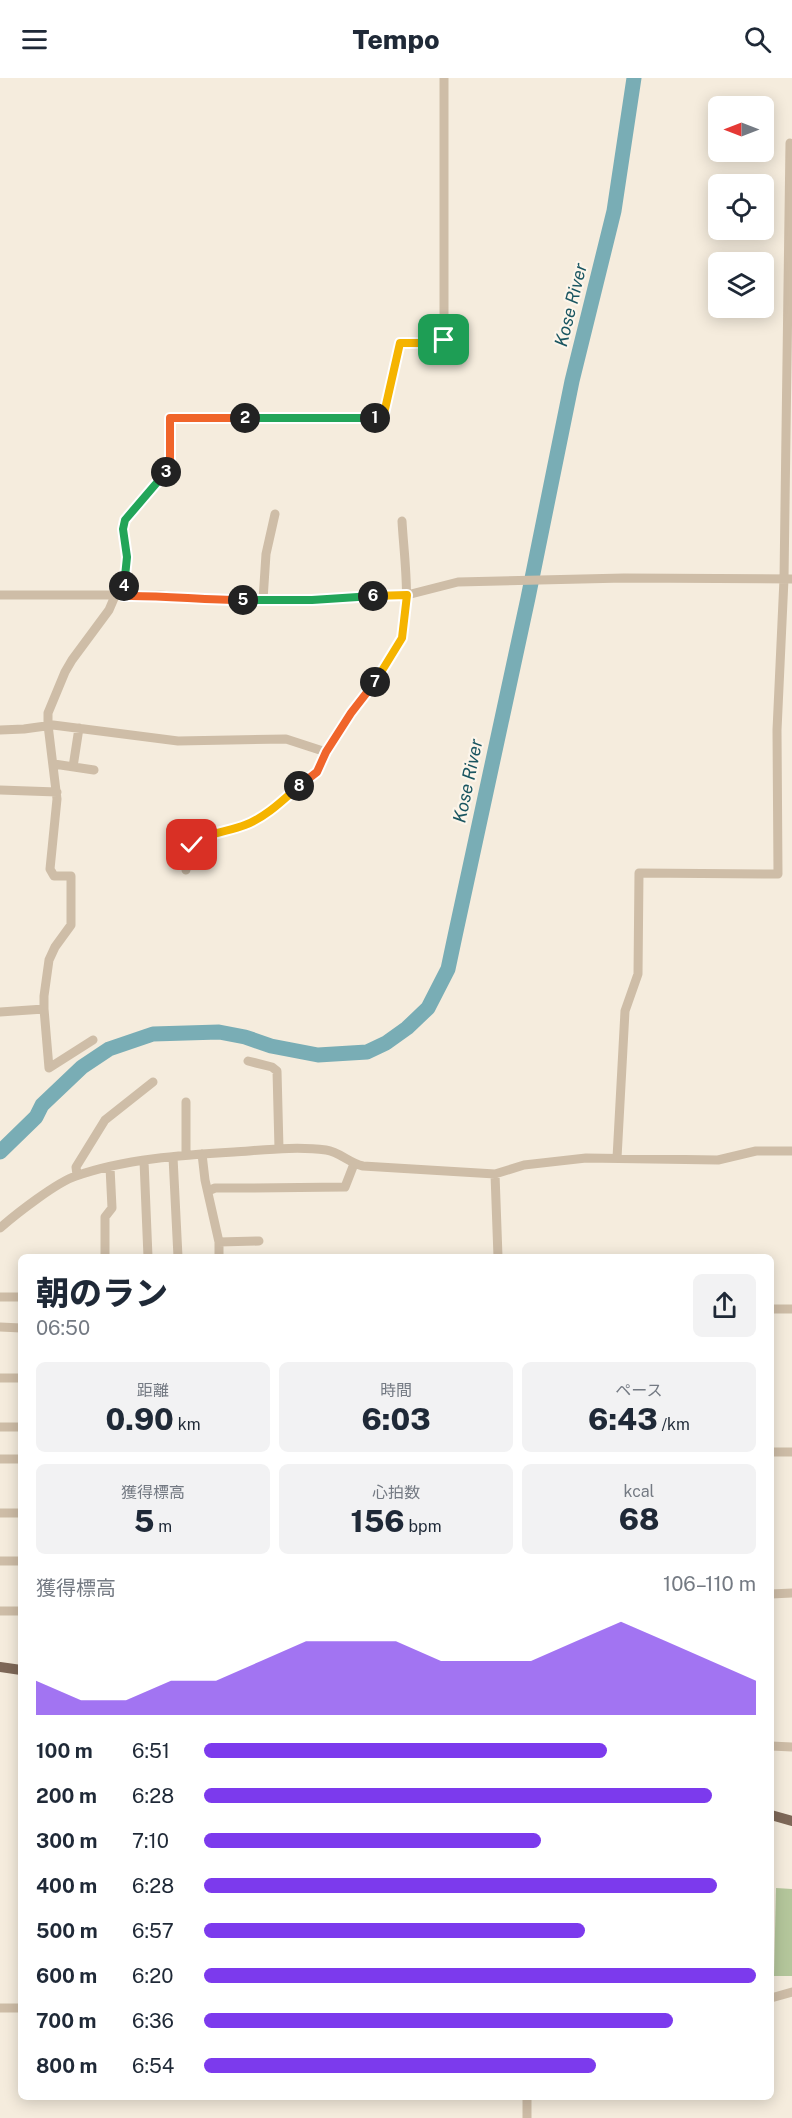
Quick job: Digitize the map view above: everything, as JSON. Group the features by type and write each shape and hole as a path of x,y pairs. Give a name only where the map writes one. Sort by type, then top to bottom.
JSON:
{"main road":[{"path":"0,1667 18,1670"},
{"path":"774,1816 792,1821"}],"street":[{"path":"93,1040 49,1068 44,996 50,960 55,947 71,925 71,876 54,876 50,869 57,792 48,722 72,660 119,596 127,557 123,529 125,520 170,464 170,418 383,418 400,343 441,343 444,340 444,78"},
{"path":"617,1158 625,1011 638,974 639,873 778,874 777,724 788,579 790,143"},
{"path":"263,600 266,554 275,514"},
{"path":"186,870 189,848 195,843 210,834 244,825 276,806 317,772 326,752 351,713 398,647 402,638 407,595 402,521"},
{"path":"0,595 160,595 218,600 312,600 407,595 458,582 624,578 788,579"},
{"path":"0,730 24,729 48,722 178,741 285,740 326,752"},
{"path":"73,767 79,728"},
{"path":"54,764 94,770"},
{"path":"0,790 57,792"},
{"path":"0,1012 44,1009"},
{"path":"248,1061 272,1067 277,1071 279,1149"},
{"path":"77,1175 76,1167 105,1120 153,1082"},
{"path":"186,1102 186,1155"},
{"path":"0,1228 53,1189 77,1175 173,1156 279,1149 336,1152 354,1164 495,1174 547,1161 586,1158 718,1160 756,1151 792,1151"},
{"path":"202,1154 207,1191 219,1242 219,1254"},
{"path":"173,1156 178,1254"},
{"path":"144,1161 147,1254"},
{"path":"207,1191 215,1188 345,1187 354,1164"},
{"path":"105,1254 105,1217 112,1208 110,1167"},
{"path":"495,1174 498,1254"},
{"path":"219,1242 259,1241"},
{"path":"0,1297 18,1297"},
{"path":"774,1310 792,1310"},
{"path":"0,1327 18,1328"},
{"path":"0,1378 18,1378"},
{"path":"0,1427 18,1427"},
{"path":"774,1452 792,1452"},
{"path":"0,1459 18,1459"},
{"path":"0,1513 18,1513"},
{"path":"0,1561 18,1562"},
{"path":"774,1594 792,1593"},
{"path":"0,1611 18,1611"},
{"path":"774,1746 792,1748"},
{"path":"774,1997 792,1992"},
{"path":"0,2008 18,2008"},
{"path":"527,2100 527,2118"}],"green space":[{"path":"776,1888 792,1889 792,1976 774,1976"}],"waterway":[{"name":"Kose River","path":"0,1152 36,1117 42,1105 82,1067 109,1049 153,1034 219,1032 245,1037 271,1046 318,1055 367,1052 386,1043 407,1028 428,1008 448,969 572,381 614,211 634,78"}],"route":[{"path":"192,845 210,834 254,820 276,806 317,772 326,752 351,713 398,647 402,638 407,595 312,600 218,600 160,595 123,596 127,557 123,529 125,520 170,464 170,418 383,418 400,343 441,343 444,340"}]}
